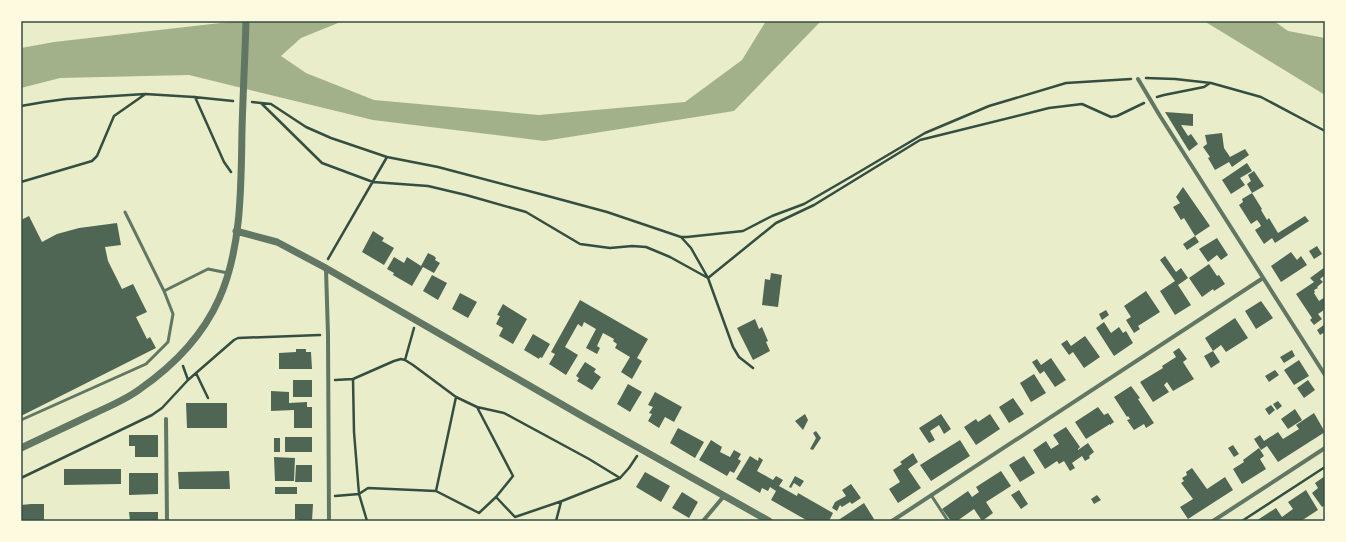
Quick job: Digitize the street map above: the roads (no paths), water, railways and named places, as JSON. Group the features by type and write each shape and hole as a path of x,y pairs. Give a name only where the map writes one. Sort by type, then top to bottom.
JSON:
{"street":[{"path":"21,448 97,412 138,390 161,374 180,357 209,318 219,300 228,273 234,246 241,184 246,21"},
{"path":"1138,79 1325,375"},
{"path":"236,231 277,242 325,267 769,521"},
{"path":"325,267 329,380 329,521"},
{"path":"892,521 1263,278"},
{"path":"166,419 167,521"},
{"path":"1213,521 1325,448"},
{"path":"703,521 724,496"}],"lane":[{"path":"21,420 146,364 168,342 173,314 164,291 125,212"},
{"path":"164,291 208,269 228,273"},
{"path":"931,495 948,521"}]}
